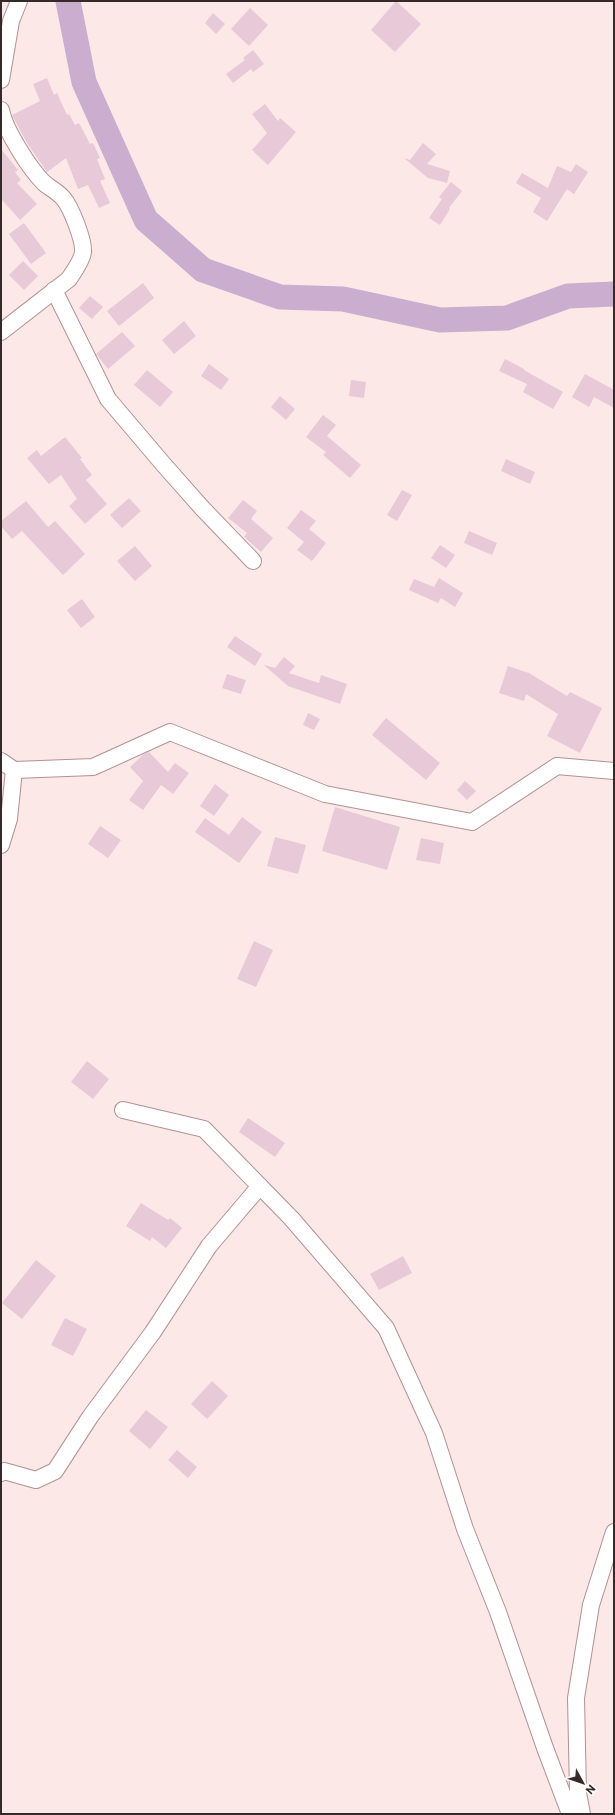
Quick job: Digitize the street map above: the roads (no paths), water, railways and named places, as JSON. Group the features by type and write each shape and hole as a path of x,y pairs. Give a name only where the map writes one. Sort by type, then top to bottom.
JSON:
{"street":[{"path":"1,80 11,21 19,1"},
{"path":"1,110 3,118 26,160 44,183 64,198 82,240 83,253 77,267 69,279 1,332"},
{"path":"54,290 108,399 168,471 253,561"},
{"path":"1,845 9,819 8,766 93,767 170,732 325,794 472,822 557,766 614,771"},
{"path":"123,1110 204,1129 291,1218 386,1328 434,1433 465,1528 498,1612 545,1748 570,1814"},
{"path":"1,1473 4,1471 36,1480 55,1471 90,1417 153,1332 209,1246 260,1186"},
{"path":"582,1814 578,1793 576,1698 590,1604 614,1532"}],"waterway":[{"path":"68,1 84,82 146,220 203,270 280,297 343,299 440,320 507,318 568,296 614,294"}]}
